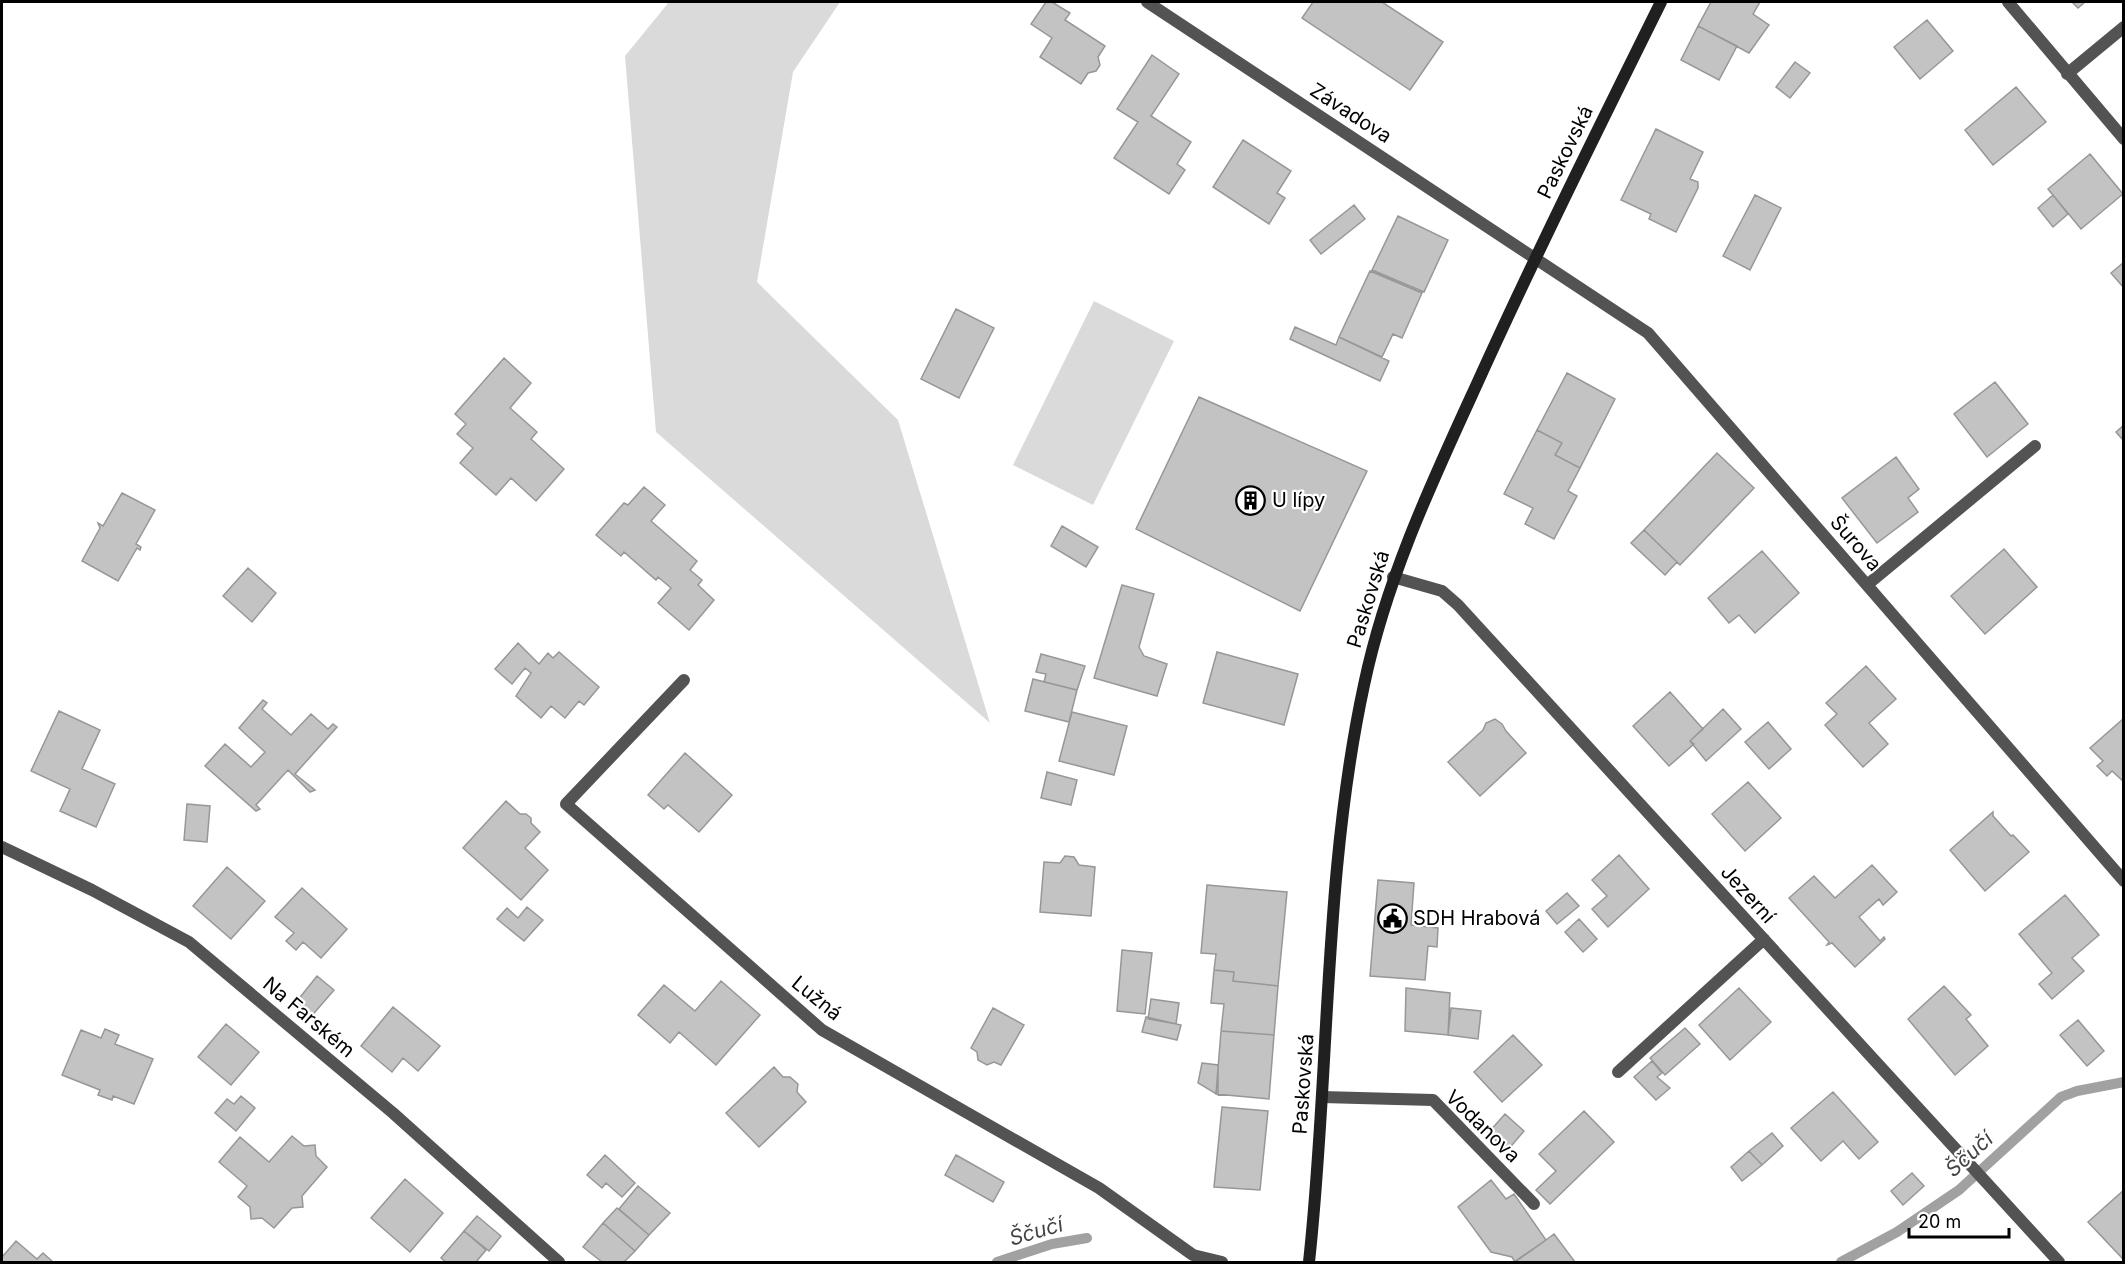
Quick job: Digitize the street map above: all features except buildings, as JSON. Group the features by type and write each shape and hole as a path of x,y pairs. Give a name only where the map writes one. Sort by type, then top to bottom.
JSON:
{"main road":[{"name":"Paskovská","path":"1309,1263 1335,880 1343,812 1363,686 1393,577 1421,508 1534,257 1661,2"}],"street":[{"name":"Závadova","path":"1147,2 1534,257"},
{"path":"2008,2 2124,139"},
{"path":"2067,74 2124,27"},
{"name":"Šurova","path":"1534,257 1648,333 2124,881"},
{"path":"1866,585 2035,446"},
{"name":"Jezerní","path":"1393,577 1442,591 1458,606 2059,1263"},
{"name":"Lužná","path":"684,680 566,804 822,1030 1099,1188 1193,1255 1222,1263"},
{"name":"Na Farském","path":"2,847 92,890 189,942 393,1113 559,1263"},
{"path":"1618,1072 1764,939"},
{"name":"Vodanova","path":"1322,1097 1433,1100 1534,1204"}],"shaded area":[{"path":"669,2 840,2 793,72 757,282 898,420 990,723 656,432 625,56"},
{"path":"1094,301 1174,341 1093,505 1013,465"}],"waterway":[{"name":"Ščučí","path":"1841,1262 1897,1232 1959,1190 2061,1097 2077,1091 2124,1082"},
{"name":"Ščučí","path":"997,1262 1052,1244 1087,1238"}],"place":[{"name":"U lípy","path":"1251,500"},
{"name":"SDH Hrabová","path":"1392,918"}]}
